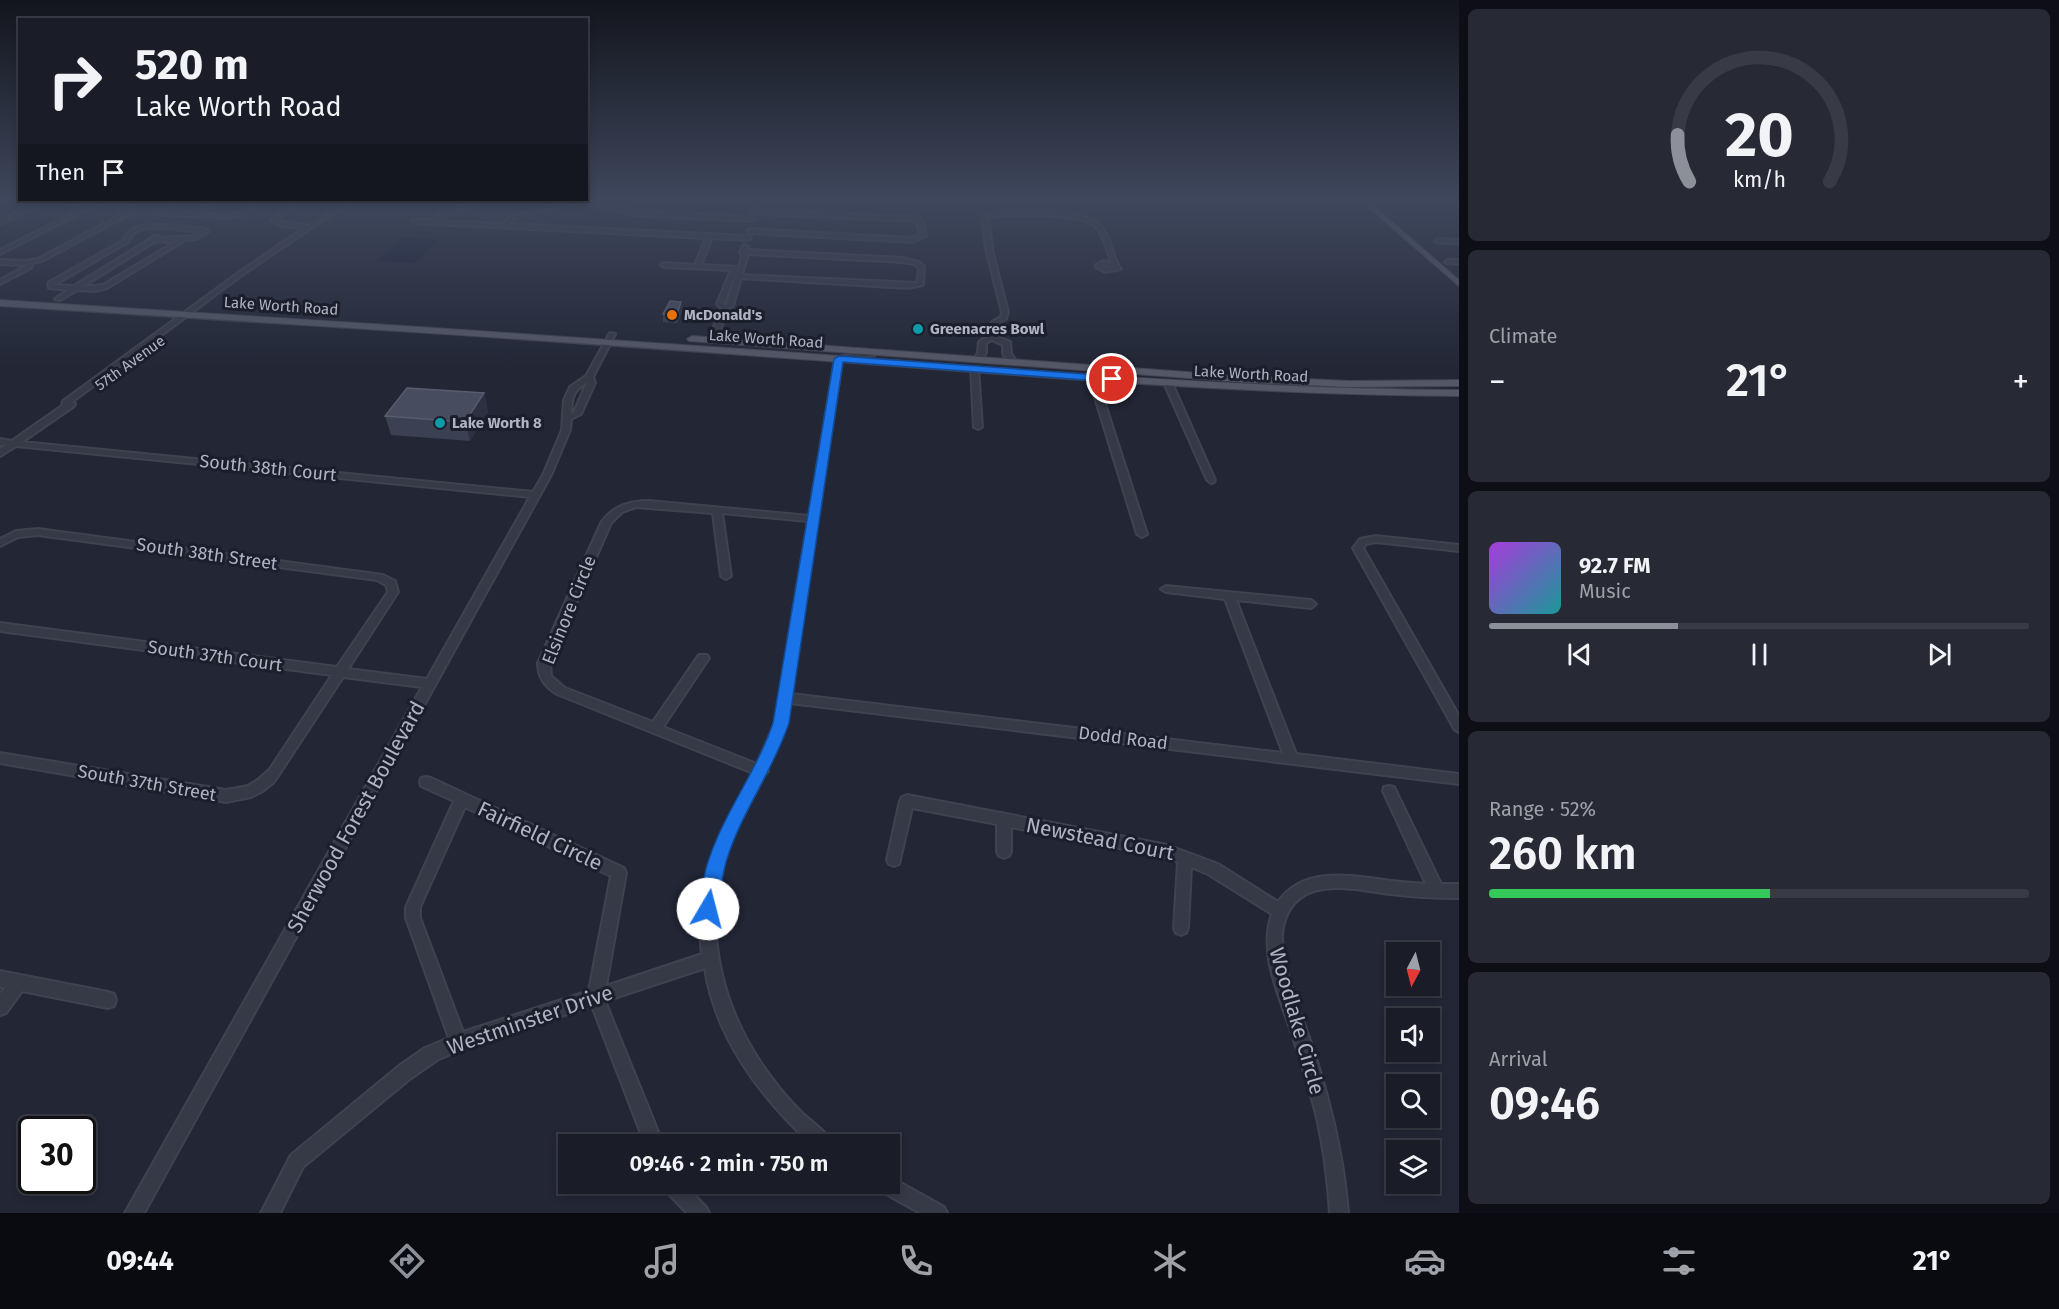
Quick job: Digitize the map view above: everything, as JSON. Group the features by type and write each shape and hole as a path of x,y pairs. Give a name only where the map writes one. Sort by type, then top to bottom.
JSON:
{"main road":[{"path":"1428,257 1459,284"},
{"path":"1442,257 1459,272"},
{"name":"Lake Worth Road","path":"0,296 494,327 839,359 976,364 1012,362 1317,383 1459,383"},
{"name":"Lake Worth Road","path":"0,303 393,328 610,338 713,340 880,352 1093,378 1305,392 1459,393"},
{"path":"314,323 331,321 380,325 401,321"},
{"path":"393,328 411,325 494,327"},
{"path":"976,364 1076,372 1084,367"},
{"path":"1168,383 1207,382 1302,388 1317,383"}],"street":[{"path":"0,262 30,263 46,257"},
{"path":"98,257 50,284 51,287 105,287 155,257"},
{"path":"58,299 125,257"},
{"name":"57th Avenue","path":"0,453 66,406 74,404 189,320 188,315 266,257"},
{"path":"697,267 701,257"},
{"path":"713,340 724,308 730,306 737,272 745,257"},
{"path":"664,265 908,286 920,285 922,267 911,262 820,257"},
{"path":"991,257 1005,312 1004,318 995,322 995,338"},
{"path":"1111,257 1114,265"},
{"path":"1448,262 1459,262"},
{"path":"1,282 29,267 30,263"},
{"name":"Sherwood Forest Boulevard","path":"134,1213 536,495 559,452 568,417 568,400 574,387 589,377 610,338"},
{"path":"978,427 976,364 982,354 983,342 995,338 1007,344 1007,354 1012,362"},
{"path":"812,1134 778,1102 740,1047 722,1005 710,959 708,909 717,860 772,749 786,698 839,359 857,354 880,352"},
{"path":"1119,369 1093,378 1142,534"},
{"name":"Sherwood Forest Boulevard","path":"568,417 578,414 591,383 589,377"},
{"path":"1168,383 1211,480"},
{"name":"South 38th Court","path":"0,442 536,495"},
{"name":"Elsinore Circle","path":"762,771 555,688 545,677 544,663 612,514 629,506 642,504 814,519"},
{"path":"717,510 726,576"},
{"name":"South 38th Street","path":"0,543 16,534 38,532 379,577 386,579 393,587"},
{"path":"1459,548 1376,539 1363,541 1358,548 1459,727"},
{"name":"South 37th Street","path":"0,758 214,795 236,796 258,788 274,773 342,673 391,598 393,587"},
{"path":"1166,590 1311,604"},
{"path":"1229,596 1292,759"},
{"name":"South 37th Court","path":"0,627 430,684"},
{"path":"655,729 703,658"},
{"name":"Dodd Road","path":"786,698 1459,779"},
{"name":"Fairfield Circle","path":"426,782 619,873 596,996"},
{"path":"1389,791 1437,891"},
{"name":"Fairfield Circle","path":"458,1042 414,918 413,907 462,799"},
{"name":"Newstead Court","path":"894,860 907,801 1167,851 1213,869 1280,911"},
{"path":"1004,820 1004,852"},
{"path":"1181,928 1185,857"},
{"path":"1280,911 1293,895 1310,886 1330,882 1459,891"},
{"name":"Woodlake Circle","path":"1280,911 1274,932 1275,954 1327,1124 1336,1177 1339,1213"},
{"name":"Westminster Drive","path":"270,1213 297,1161 430,1054 458,1042 710,959"},
{"path":"0,979 108,999"},
{"path":"0,1006 18,983"},
{"path":"596,996 650,1134"},
{"path":"900,1192 938,1213"},
{"path":"681,1194 700,1213"}],"water":[{"path":"382,257 421,257 415,263 377,261"}],"building":[{"path":"670,301 681,302 677,314 663,314"},
{"path":"407,388 484,393 465,422 385,416"}],"place":[{"name":"McDonald's","path":"672,315"},
{"name":"Greenacres Bowl","path":"918,329"},
{"name":"Lake Worth 8","path":"440,423"}],"route":[{"path":"708,909 717,860 728,834 762,771 781,723 839,359 1112,379"}]}
